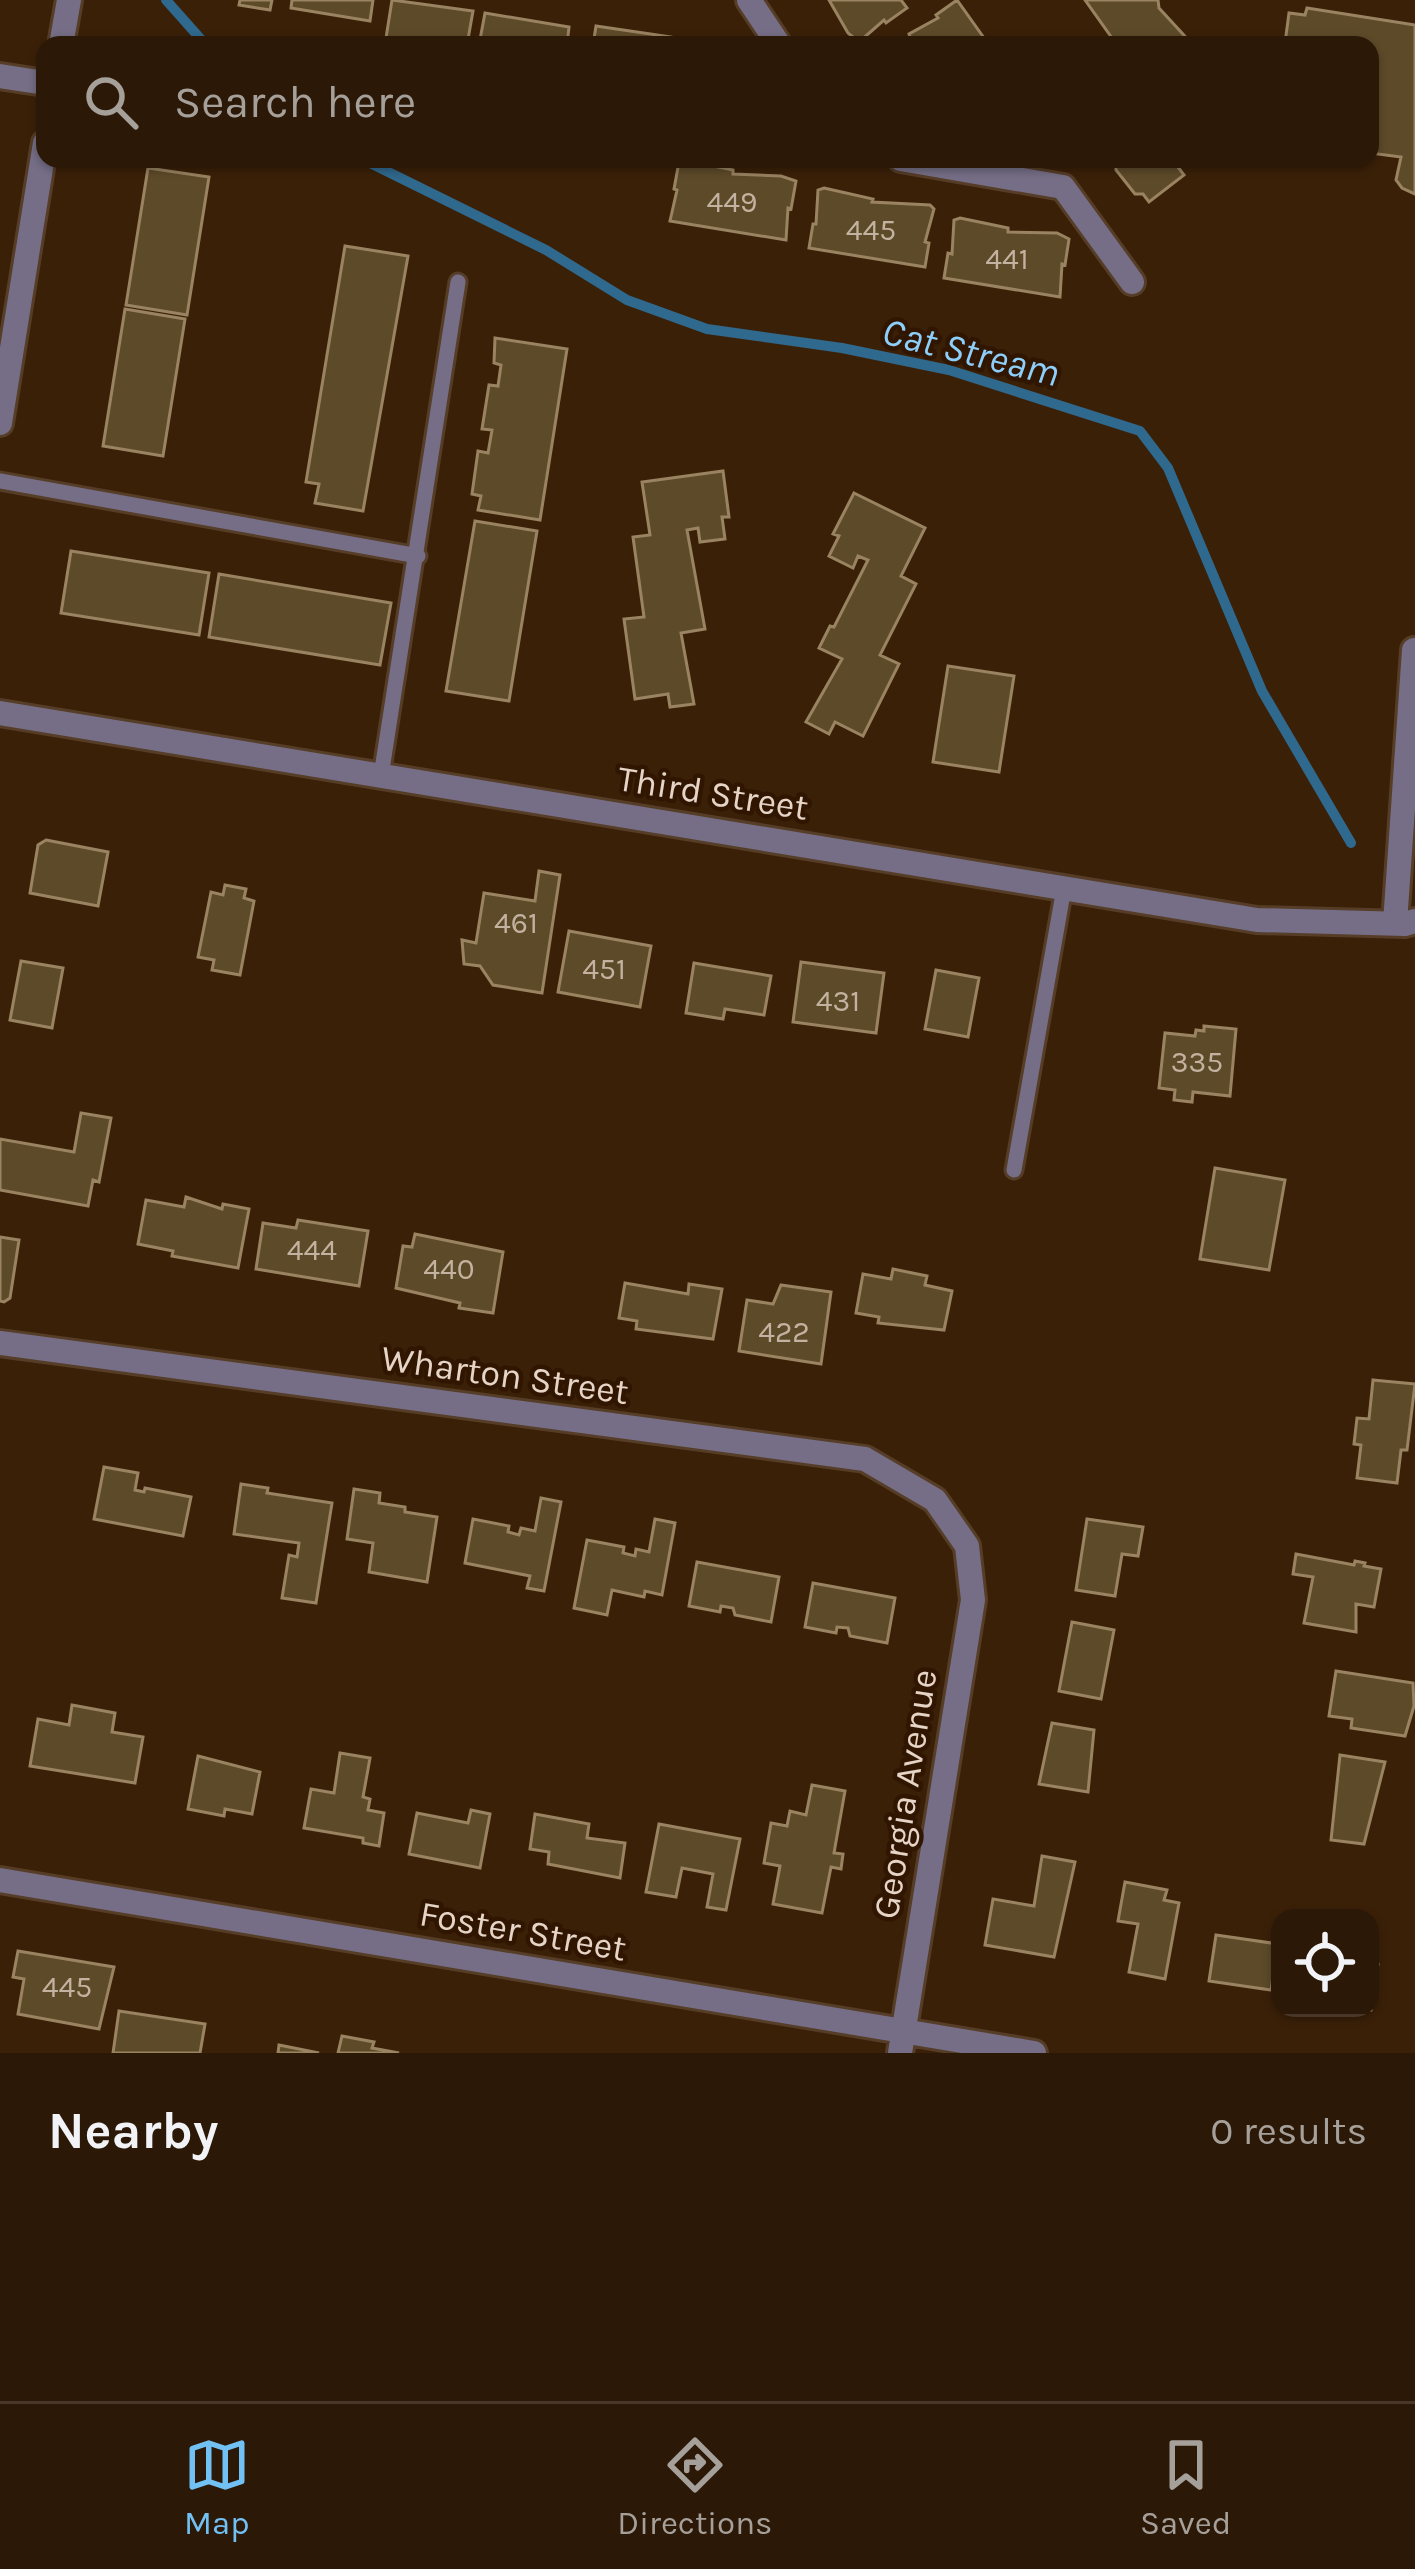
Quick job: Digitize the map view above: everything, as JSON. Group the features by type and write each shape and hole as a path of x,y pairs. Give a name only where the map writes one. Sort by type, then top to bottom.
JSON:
{"street":[{"path":"63,36 69,0"},
{"path":"749,0 773,36"},
{"path":"0,76 36,82"},
{"path":"0,423 10,296 39,168"},
{"path":"953,168 1063,187 1132,282"},
{"path":"1405,922 1414,650"},
{"name":"Third Street","path":"0,713 1257,920 1405,922"},
{"name":"Wharton Street","path":"0,1343 865,1459 935,1500 967,1546"},
{"name":"Georgia Avenue","path":"902,2042 973,1600 967,1546"},
{"name":"Foster Street","path":"0,1880 902,2042 1034,2053"}],"lane":[{"path":"381,776 458,281"},
{"path":"0,481 418,556"},
{"path":"1015,1170 1064,888"}],"building":[{"path":"240,0 272,0 270,10 239,5"},
{"path":"292,0 373,0 370,21 291,8"},
{"path":"392,0 473,11 469,36 386,36"},
{"path":"829,0 901,0 907,8 866,36 848,33"},
{"path":"957,0 983,36 910,36"},
{"path":"1085,0 1158,0 1159,8 1185,36 1111,36"},
{"path":"1307,8 1415,25 1415,194 1396,180 1401,157 1379,154 1379,36 1286,36 1289,13 1305,15"},
{"path":"485,13 569,27 568,36 481,36"},
{"path":"596,26 664,36 594,36"},
{"path":"148,168 209,177 187,315 126,305"},
{"path":"678,168 723,168 733,174 796,181 786,240 670,221"},
{"path":"1179,168 1184,175 1149,202 1143,194 1135,194 1116,170"},
{"path":"818,190 872,202 930,205 934,209 925,242 929,243 925,267 809,248"},
{"path":"954,220 1008,228 1008,232 1057,233 1069,239 1060,297 944,278 948,253 952,254"},
{"path":"345,246 408,256 363,511 315,503 319,484 306,482"},
{"path":"125,309 185,319 163,456 103,446"},
{"path":"495,338 567,349 540,520 478,510 481,496 472,494 478,451 488,453 492,430 482,429 489,385 498,386 501,365 494,363"},
{"path":"723,471 729,517 722,517 725,539 700,542 698,528 687,530 705,629 681,633 694,704 670,707 668,694 635,699 624,619 644,617 633,537 650,535 642,482"},
{"path":"854,493 925,528 901,576 916,584 880,655 899,664 863,736 835,722 829,734 806,722 842,659 819,648 868,560 858,556 853,568 829,556 839,536 833,534"},
{"path":"475,521 537,531 509,701 446,691"},
{"path":"71,551 209,573 199,635 61,613"},
{"path":"219,574 391,603 380,665 209,637"},
{"path":"948,666 1014,676 999,772 933,762"},
{"path":"46,840 108,852 98,906 30,893 38,845"},
{"path":"539,871 560,875 542,993 493,985 480,966 464,964 462,940 476,943 484,893 535,901"},
{"path":"225,885 246,889 244,898 254,901 240,975 212,970 214,960 198,957 211,892 223,895"},
{"path":"569,931 651,946 640,1007 558,992"},
{"path":"21,961 63,968 52,1028 10,1020"},
{"path":"801,962 884,973 876,1033 793,1022"},
{"path":"694,963 771,976 764,1015 725,1009 723,1019 686,1013"},
{"path":"936,970 979,978 968,1037 925,1029"},
{"path":"1204,1026 1236,1029 1230,1096 1193,1092 1192,1102 1174,1100 1175,1090 1159,1088 1165,1033 1195,1036"},
{"path":"81,1113 111,1118 99,1182 93,1180 88,1206 0,1190 0,1139 74,1152"},
{"path":"1215,1168 1285,1180 1269,1270 1200,1259"},
{"path":"186,1197 222,1209 223,1204 249,1209 238,1268 172,1256 173,1251 138,1244 146,1200 184,1207"},
{"path":"298,1220 368,1231 359,1286 256,1269 263,1223 296,1228"},
{"path":"415,1234 503,1252 493,1313 459,1308 460,1303 396,1288 403,1246 412,1247"},
{"path":"0,1237 19,1240 10,1298 4,1302 0,1301"},
{"path":"893,1269 927,1276 925,1285 952,1291 944,1330 878,1323 879,1317 856,1313 863,1274 891,1279"},
{"path":"625,1283 688,1294 689,1284 722,1289 713,1339 636,1329 637,1321 619,1318"},
{"path":"781,1285 831,1292 821,1364 739,1351 747,1300 773,1304"},
{"path":"1373,1380 1415,1384 1407,1450 1401,1450 1397,1483 1357,1478 1361,1445 1354,1444 1357,1418 1369,1419"},
{"path":"104,1467 138,1473 135,1490 191,1497 183,1536 94,1519"},
{"path":"241,1484 332,1503 316,1603 282,1598 289,1555 297,1557 299,1543 234,1534"},
{"path":"354,1489 380,1493 379,1503 405,1507 405,1512 437,1517 427,1582 369,1572 373,1543 347,1539"},
{"path":"541,1498 561,1502 544,1591 527,1588 530,1576 465,1563 473,1519 509,1526 508,1532 519,1535 521,1528 535,1531"},
{"path":"655,1519 675,1523 662,1595 645,1591 644,1597 612,1590 607,1615 574,1608 587,1540 624,1547 623,1553 635,1556 636,1549 649,1552"},
{"path":"1087,1519 1143,1527 1138,1556 1122,1554 1115,1596 1076,1590"},
{"path":"1296,1554 1381,1569 1374,1607 1356,1604 1356,1632 1304,1623 1313,1577 1293,1574"},
{"path":"697,1562 779,1577 771,1622 735,1615 733,1608 721,1606 720,1612 689,1606"},
{"path":"813,1583 895,1598 887,1643 850,1636 848,1628 837,1627 836,1633 805,1627"},
{"path":"1072,1622 1114,1630 1101,1699 1059,1691"},
{"path":"1336,1671 1413,1683 1414,1706 1405,1736 1351,1728 1352,1719 1329,1716"},
{"path":"72,1705 115,1713 112,1732 143,1737 135,1783 30,1766 38,1719 69,1725"},
{"path":"1052,1723 1094,1730 1088,1792 1039,1784"},
{"path":"340,1753 370,1758 363,1797 370,1799 368,1810 384,1813 379,1846 363,1843 363,1838 304,1828 311,1789 334,1793"},
{"path":"1340,1755 1385,1762 1364,1844 1331,1840"},
{"path":"198,1756 260,1772 252,1814 225,1809 224,1816 188,1809"},
{"path":"812,1785 845,1791 834,1853 843,1854 841,1869 831,1867 822,1913 773,1904 780,1866 764,1863 771,1823 787,1826 790,1811 806,1815"},
{"path":"471,1810 490,1814 480,1868 409,1854 417,1813 468,1823"},
{"path":"535,1814 589,1824 587,1838 625,1843 620,1878 548,1864 549,1852 530,1849"},
{"path":"659,1824 740,1839 726,1910 707,1907 713,1874 682,1868 676,1897 646,1892"},
{"path":"1042,1856 1075,1862 1054,1957 985,1945 993,1899 1034,1906"},
{"path":"1125,1882 1167,1890 1164,1900 1179,1903 1165,1979 1129,1972 1138,1924 1118,1921"},
{"path":"1216,1935 1271,1943 1271,1990 1209,1981"},
{"path":"18,1951 114,1967 99,2029 18,2014 24,1979 13,1977"},
{"path":"119,2011 205,2024 200,2053 113,2053"},
{"path":"342,2036 374,2042 372,2048 399,2053 338,2053"},
{"path":"279,2045 319,2053 278,2053"}],"waterway":[{"name":"Cat Stream","path":"166,0 198,36"},
{"name":"Cat Stream","path":"380,168 546,250 627,300 707,329 842,348 949,370 1140,431 1168,468 1262,691 1351,843"}]}
